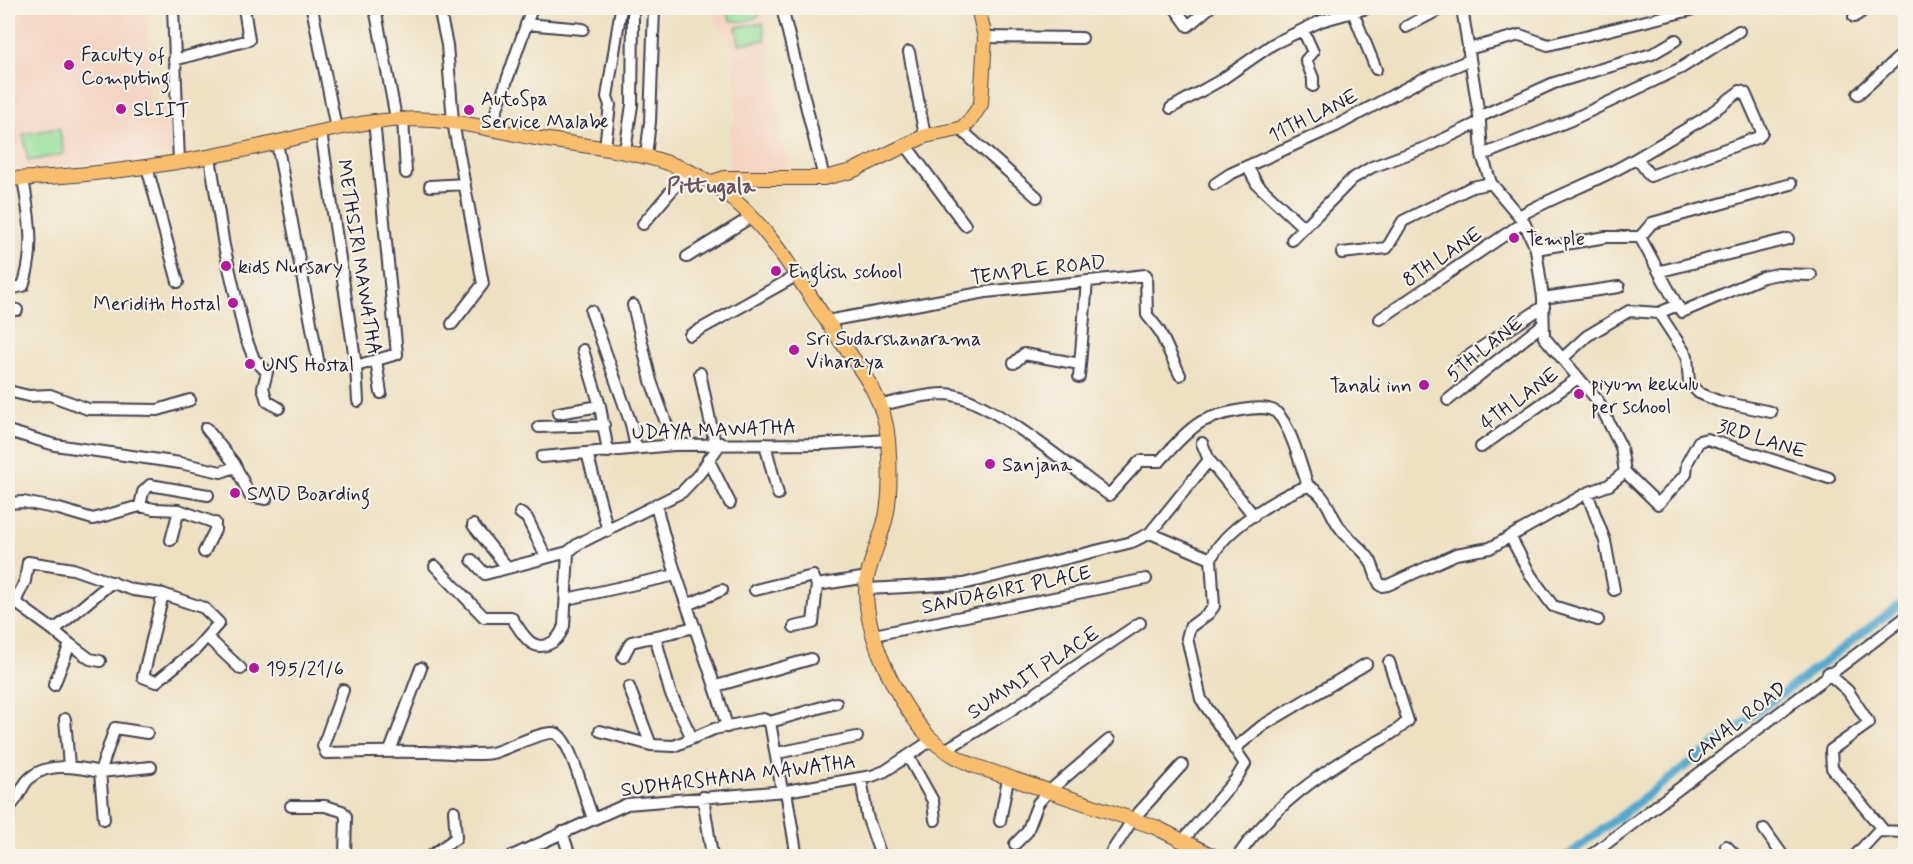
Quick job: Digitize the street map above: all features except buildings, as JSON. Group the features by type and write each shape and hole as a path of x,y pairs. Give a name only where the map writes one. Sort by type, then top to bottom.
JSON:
{"main road":[{"path":"712,182 725,178 824,178 852,171 925,136 960,129 969,122 981,104 985,37 978,8"},
{"path":"8,179 147,167 210,157 374,120 399,118 453,122 625,151 688,170 712,182 751,217 860,367 881,405 888,440 890,487 886,517 867,583 874,636 893,683 932,740 972,765 1008,779 1133,819 1183,840 1210,856"}],"street":[{"path":"173,8 179,162"},
{"path":"174,60 249,40 244,8"},
{"path":"312,8 336,128"},
{"path":"375,8 399,118 406,173"},
{"path":"439,8 447,45 453,122 483,284 452,324"},
{"path":"490,129 532,8"},
{"path":"605,147 610,105 607,97 621,8"},
{"path":"646,156 654,8"},
{"path":"782,8 824,178"},
{"path":"1175,8 1188,26 1209,8"},
{"path":"1171,108 1221,80 1273,44 1344,12 1367,8"},
{"path":"1406,27 1442,8"},
{"path":"881,405 945,394 959,397 997,415 1109,495 1140,461 1160,460 1184,435 1203,421 1240,410 1266,407 1277,411 1287,430 1308,486 1323,496 1340,528 1362,550 1381,586 1388,585 1456,554 1490,548 1587,493 1609,486 1625,471 1621,447 1598,401 1544,337 1542,325 1545,319 1544,302 1536,249 1522,219 1491,183 1482,155 1462,8"},
{"name":"11TH LANE","path":"1215,184 1247,166 1336,126 1469,54 1520,35 1548,45 1699,8"},
{"path":"1854,17 1867,8"},
{"path":"1344,12 1376,69"},
{"path":"625,151 632,105 633,15"},
{"path":"526,24 583,29"},
{"path":"1303,30 1313,52 1306,60 1313,78 1313,86"},
{"path":"1482,155 1571,120 1671,73 1739,31"},
{"path":"985,37 1082,38"},
{"path":"1292,240 1352,179 1372,167 1427,147 1554,83 1652,54 1676,40"},
{"path":"1858,94 1905,51"},
{"path":"909,52 925,136"},
{"name":"8TH LANE","path":"1380,319 1522,219 1572,188 1608,176 1637,158 1703,119 1740,91 1745,93 1762,132 1759,137 1650,176 1637,158"},
{"name":"METHSIRI MAWATHA","path":"321,132 356,366 398,354 374,120"},
{"path":"960,129 1036,197"},
{"path":"277,143 319,365"},
{"path":"905,144 964,225"},
{"path":"210,157 224,246 245,336 254,359 267,372 263,388 267,401 279,408"},
{"path":"1247,166 1257,184 1303,227"},
{"path":"147,167 178,282"},
{"path":"643,224 688,170"},
{"path":"8,289 23,286 29,268 32,232 23,178"},
{"path":"1342,253 1387,248 1403,221 1472,187 1491,183"},
{"path":"429,186 465,184"},
{"path":"1536,249 1606,237 1640,237 1652,223 1791,184"},
{"path":"687,257 751,217"},
{"path":"1640,237 1682,312 1763,277 1778,274 1811,275"},
{"path":"1661,271 1788,239"},
{"name":"TEMPLE ROAD","path":"827,321 986,292 1146,275 1147,315 1160,330 1180,375"},
{"path":"690,335 795,276"},
{"path":"1078,377 1087,281"},
{"path":"1461,361 1544,302 1619,287"},
{"path":"633,305 651,381 674,445"},
{"path":"1563,358 1587,336 1629,311 1659,312 1677,305"},
{"path":"591,311 632,424 636,448"},
{"path":"1659,312 1687,356 1689,383 1698,393 1718,401 1771,412"},
{"name":"5TH LANE","path":"1448,400 1542,325"},
{"path":"583,350 600,406 608,452"},
{"path":"1014,363 1024,354 1080,364"},
{"path":"376,360 381,393"},
{"path":"356,366 358,401"},
{"path":"472,560 485,574 568,552 578,544 682,492 699,474 718,444 700,373"},
{"name":"4TH LANE","path":"1481,447 1578,378"},
{"path":"8,391 29,396 50,395 88,409 158,410 190,400"},
{"path":"558,413 600,406"},
{"path":"538,427 604,425"},
{"path":"206,428 228,454 250,496 266,499"},
{"path":"8,431 55,445 180,463 213,471 221,472 235,467"},
{"name":"3RD LANE","path":"1625,471 1658,504 1686,474 1687,463 1698,441 1707,439 1829,478"},
{"name":"UDAYA MAWATHA","path":"542,457 674,445 888,440"},
{"path":"1202,443 1209,460 1254,516"},
{"path":"765,444 778,494"},
{"path":"587,453 608,531"},
{"path":"708,459 730,503"},
{"path":"817,585 963,584 1132,542 1150,533 1209,460"},
{"path":"140,506 143,492 150,485 208,495"},
{"path":"1183,840 1236,779 1245,764 1201,699 1187,638 1190,627 1209,613 1214,606 1211,559 1216,548 1254,516 1296,490 1308,486"},
{"path":"1587,493 1605,541 1614,590"},
{"path":"8,503 35,504 93,519 140,506 179,510 215,523 215,530 204,552"},
{"path":"656,504 676,575 716,686 727,727"},
{"path":"171,540 179,510"},
{"path":"520,513 528,518 546,557"},
{"path":"473,525 507,567"},
{"path":"1150,533 1211,559"},
{"path":"1511,538 1531,576 1553,606 1598,620"},
{"path":"435,566 484,617 512,616 532,646 539,648 552,643 561,634 567,599 568,552"},
{"path":"100,661 90,659 52,628 11,600 25,581 28,562 73,569 133,590 163,594 204,608 219,623 195,650 156,682 143,677 163,594"},
{"path":"567,599 676,575"},
{"path":"755,590 813,576 817,585 813,623 794,627"},
{"name":"SANDAGIRI PLACE","path":"874,636 1146,579"},
{"path":"52,628 59,626 112,582"},
{"path":"687,605 722,590"},
{"name":"CANAL ROAD","path":"1590,856 1905,617"},
{"name":"SUMMIT PLACE","path":"945,750 1008,712 1140,623"},
{"path":"623,657 632,642 694,627"},
{"path":"655,636 670,692 692,738"},
{"path":"207,637 241,669"},
{"path":"54,685 70,644"},
{"path":"716,686 811,658"},
{"path":"1238,856 1254,832 1272,814 1352,756 1394,734 1408,721 1389,662"},
{"path":"1234,749 1262,726 1366,664"},
{"path":"390,751 421,669"},
{"path":"1828,674 1848,691 1869,723 1831,750 1832,768 1884,831"},
{"path":"630,687 651,745"},
{"path":"343,690 323,750 326,753 390,751 489,753 512,748 538,735 558,734 568,749 593,818"},
{"path":"600,731 651,745 674,746 727,727 764,719 770,722 836,703"},
{"path":"65,719 69,766"},
{"path":"770,722 796,852"},
{"path":"104,819 100,772 115,728 147,733"},
{"path":"777,753 857,737"},
{"name":"SUDHARSHANA MAWATHA","path":"515,856 562,832 627,804 784,791 861,778 885,771 932,740"},
{"path":"1015,844 1027,832 1038,804 1048,792 1109,740"},
{"path":"908,756 933,801 935,820"},
{"path":"1109,856 1133,819 1182,765"},
{"path":"8,808 27,781 36,774 69,766 100,772 151,767"},
{"path":"861,778 867,816 881,856"},
{"path":"1000,821 1008,779"},
{"path":"703,797 712,856"},
{"path":"291,806 325,806 342,811 346,816 345,856"},
{"path":"423,856 431,856 456,838 454,811"},
{"path":"1764,829 1783,856"},
{"path":"1855,856 1878,831 1905,832"},
{"path":"562,832 570,856"},
{"path":"1726,846 1736,856"}],"shaded area":[{"path":"8,8 147,8 150,106 174,100 173,153 67,167 8,171"},
{"path":"716,8 764,8 788,175 729,174 730,128 736,118 733,49 729,38 715,23"}],"green space":[{"path":"721,8 758,8 759,15 749,20 734,21 730,20 726,9"},
{"path":"763,23 765,40 739,44 736,27"},
{"path":"8,126 14,126 15,145 8,146"},
{"path":"59,128 64,154 28,161 23,134"}],"waterway":[{"path":"1567,856 1906,600"}],"place":[{"name":"Faculty of Computing","path":"69,65"},
{"name":"SLIIT","path":"121,109"},
{"name":"AutoSpa Service Malabe","path":"469,110"},
{"name":"Temple","path":"1514,238"},
{"name":"kids Nursary","path":"226,266"},
{"name":"English school","path":"776,271"},
{"name":"Meridith Hostal","path":"233,303"},
{"name":"Sri Sudarshanarama Viharaya","path":"794,350"},
{"name":"UNS Hostal","path":"250,364"},
{"name":"Tanali inn","path":"1424,385"},
{"name":"piyum kekulu per school","path":"1579,394"},
{"name":"Sanjana","path":"990,464"},
{"name":"SMD Boarding","path":"235,493"},
{"name":"195/21/6","path":"254,668"}],"district":[{"name":"Pittugala","path":"711,185"}]}
